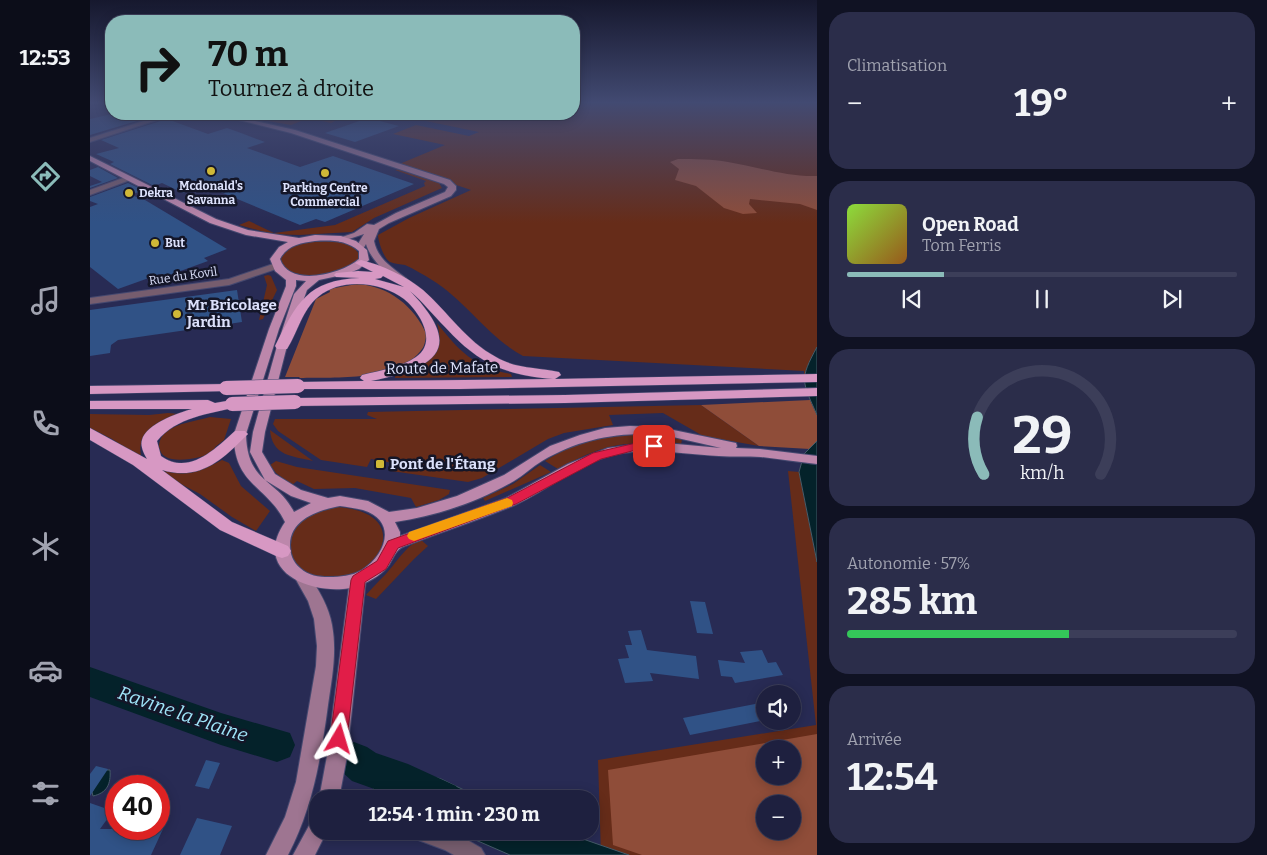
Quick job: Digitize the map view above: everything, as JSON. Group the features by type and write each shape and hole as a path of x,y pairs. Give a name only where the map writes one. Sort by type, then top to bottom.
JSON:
{"highway":[{"path":"361,263 384,272 409,291 473,349 492,362 508,368 543,374 700,380"},
{"path":"298,386 391,374 416,365 431,352 434,341 432,330 409,291 378,277 358,274 340,275"},
{"path":"282,346 300,312 310,298 322,289 347,282 374,282 409,291"},
{"name":"Route de Mafate","path":"90,390 817,378"},
{"path":"90,405 575,399 817,392"},
{"path":"232,404 196,412 162,427 149,440 150,454 162,465 174,469 187,469 209,461 223,452 240,434"},
{"path":"90,433 139,461 226,526 282,551"}],"main road":[{"path":"90,160 210,224 232,233 274,243 279,251"},
{"path":"90,160 213,221 246,232 299,241"},
{"path":"287,274 316,278 340,275 353,270 361,263 365,256 360,246 340,239 324,237 299,241 279,251 275,258 276,266 287,274 291,280 291,286 274,329 240,434 240,451 252,477 284,506 292,522"},
{"path":"316,278 305,286 299,294 282,346 259,432 256,452 270,477 296,493 326,503"},
{"path":"386,518 428,512 484,491 508,479 535,459 559,446 604,432 638,429 654,430 760,453"},
{"path":"393,544 511,501 573,467 597,456 614,451 654,446 720,452 760,453 817,460"},
{"path":"340,501 366,505 378,510 386,518 394,535 389,555 382,565 358,580 329,584 315,583 292,571 285,562 282,551 286,531 292,522 307,511 326,503 340,501"}],"street":[{"path":"329,143 437,178 452,186 452,190 442,198 389,219 362,241 360,246"},
{"path":"340,239 357,234 382,218 441,192 445,188 444,184 437,178"},
{"path":"90,193 126,180"},
{"path":"375,229 370,241 374,254 379,262 409,291"},
{"name":"Rue du Kovil","path":"90,302 229,282 243,279 258,270 276,266"},
{"path":"277,855 291,830 306,784 326,661 325,627 318,604 303,578"},
{"path":"331,790 338,747 358,580"},
{"path":"304,855 312,840"},
{"path":"447,840 474,855"}],"shaded area":[{"path":"435,143 817,143 817,415 804,380 804,371 523,356 499,339 456,298 432,280 405,265 390,262 382,250 378,235 409,218 471,190 397,165 445,145"},
{"path":"678,159 722,161 784,173 817,176 817,210 800,204 750,199 749,204 757,213 743,214 724,208 696,186 675,180 679,169 670,162"},
{"path":"401,169 439,183 442,188 374,218 352,232 299,235 272,234 239,225 249,221 274,233 335,225 425,186 424,183 426,181 395,170"},
{"path":"313,240 338,241 350,245 359,254 358,260 344,270 319,276 306,276 285,270 279,258 290,247"},
{"path":"264,276 271,276 277,290 263,319 259,320 267,285"},
{"path":"357,284 390,293 408,307 427,335 422,349 412,360 398,367 366,376 285,377 316,299 330,292 329,289"},
{"path":"437,323 452,342 468,356 487,367 511,374 512,377 395,378 395,376 423,364 435,352 439,335"},
{"path":"810,400 817,415 817,441 810,449 759,446 701,405"},
{"path":"701,405 759,446 703,436 663,413 609,415 613,425 564,433 548,439 482,478 468,482 391,471 393,463 371,459 367,467 321,460 278,431 273,424 275,419 377,419 367,415 368,412"},
{"path":"90,414 149,415 179,414 158,424 146,434 142,440 140,447 141,455 139,457 112,439 90,428"},
{"path":"210,417 231,419 224,440 215,447 214,453 183,460 167,457 161,453 159,446 162,436 170,429 181,424"},
{"path":"270,430 313,461 291,456 279,450 272,439"},
{"path":"621,433 654,433 682,439 681,445 646,443 617,445 575,460 558,469 545,461 576,444 593,438"},
{"path":"817,441 817,855 601,855 598,760 785,730 801,730 801,727 816,725 788,471 799,472 804,454"},
{"path":"222,460 229,463 241,486 270,511 256,531 232,517 200,494 162,474 165,471 180,472 194,470"},
{"path":"276,461 297,467 450,490 449,494 439,500 416,507 411,498 355,488 314,489 297,481 292,485 276,473 270,465"},
{"path":"540,465 551,472 485,501 483,498 513,484"},
{"path":"338,507 365,513 379,524 383,538 378,553 367,566 350,575 330,578 308,573 299,567 290,553 291,537 301,522 309,516 319,511"},
{"path":"420,539 428,546 376,599 366,595 405,551"},
{"path":"817,734 817,855 642,855 613,845 608,770 756,745 756,785 801,785 801,740 782,740"}],"water":[{"path":"817,347 817,415 808,395 805,374"},
{"path":"817,441 817,562 799,472 804,454"},
{"path":"388,764 441,779 464,790 374,790 365,768"},
{"path":"104,770 110,770 110,775 105,775 105,790 93,796 92,792"},
{"path":"476,840 586,840 629,855 510,855"}],"building":[{"path":"108,143 262,143 247,148 300,167 333,156 414,184 325,222 316,219 300,225 206,186 183,193 162,183 154,186 110,164 114,162 96,154 119,148"},
{"path":"98,167 118,178 90,188 90,186 102,182 90,176 90,170"},
{"name":"But","path":"128,183 143,190 131,195 145,200 227,249 204,258 208,261 164,277 160,274 118,289 90,267 90,207 98,204 90,201 90,197"},
{"name":"Mr Bricolage Jardin","path":"237,290 242,322 118,340 111,345 110,353 90,356 90,310"},
{"path":"690,601 705,602 713,634 697,633"},
{"path":"641,630 647,650 696,656 699,679 650,673 653,681 625,683 618,659 629,658 625,645 632,645 628,631"},
{"path":"762,650 768,663 776,662 783,675 735,683 732,677 721,676 718,660 745,663 740,652"},
{"path":"756,704 756,722 690,735 683,718"},
{"path":"206,760 220,763 209,789 195,786"},
{"path":"96,766 108,769 90,796 90,774"},
{"path":"90,803 105,808 105,822 100,829 105,829 105,840 158,840 151,855 90,855"},
{"path":"197,818 232,826 220,855 180,855"}],"waterway":[{"name":"Ravine la Plaine","path":"90,682 221,729 277,745"},
{"name":"Ravine la Plaine","path":"354,759 365,768 408,782 424,790"}],"slow traffic":[{"path":"414,536 507,503"}],"place":[{"name":"Mcdonald's Savanna","path":"211,171"},
{"name":"Parking Centre Commercial","path":"325,173"},
{"name":"Dekra","path":"129,193"},
{"name":"But","path":"155,243"},
{"name":"Mr Bricolage Jardin","path":"177,314"},
{"name":"Pont de l'Étang","path":"380,464"}],"route":[{"path":"339,739 358,580 382,565 389,555 393,544 511,501 597,456 636,447 654,446"}]}
